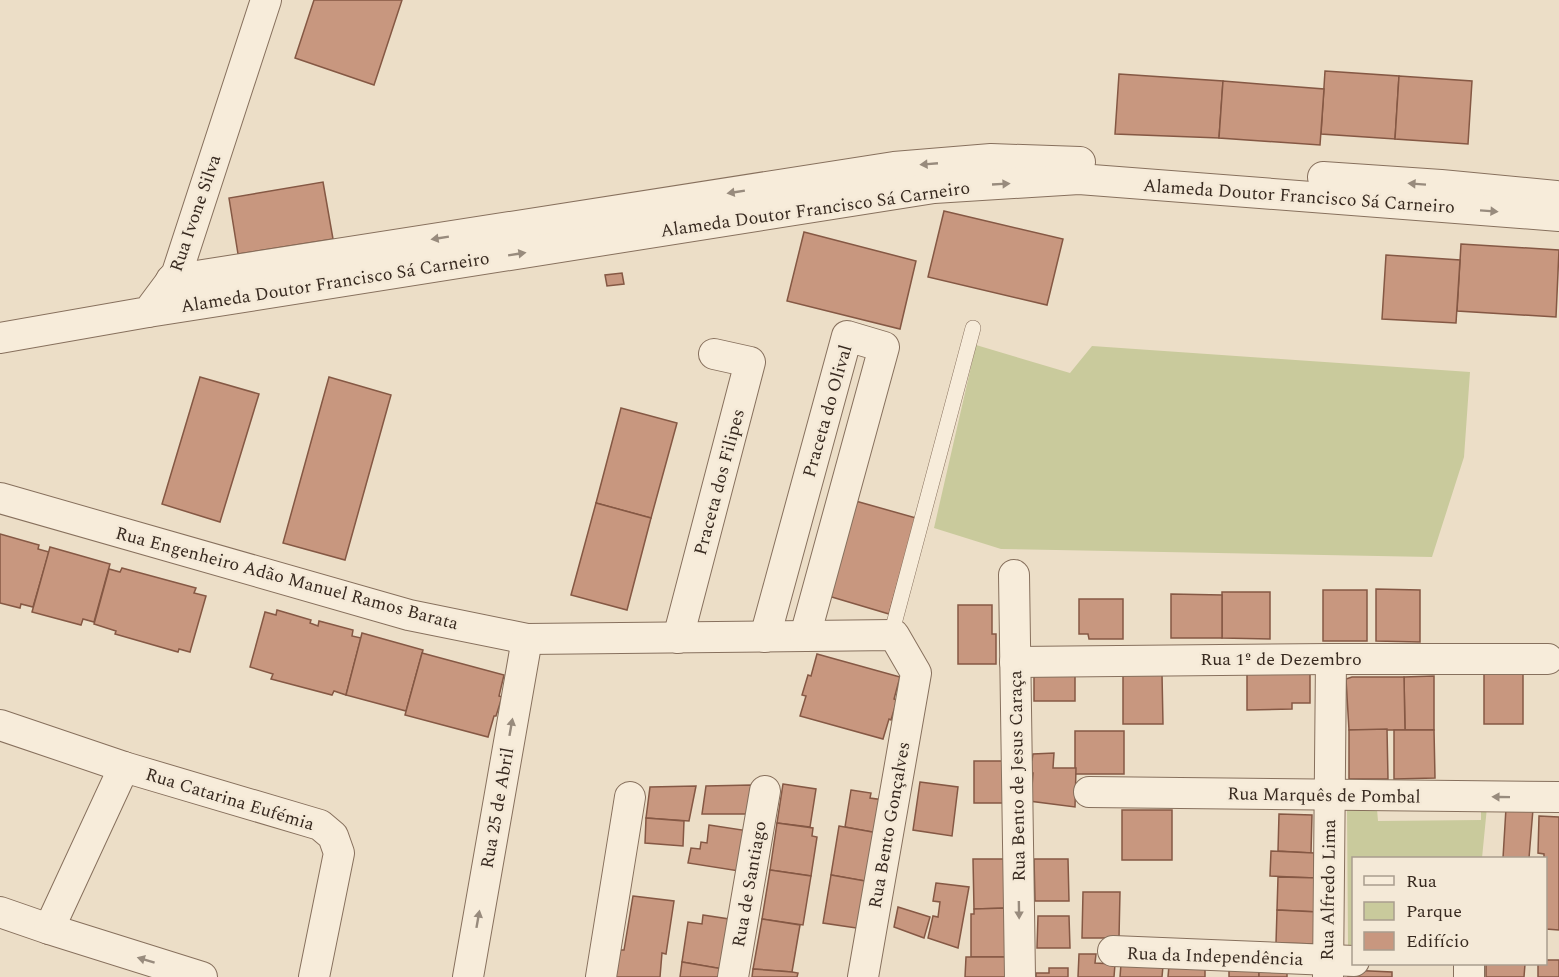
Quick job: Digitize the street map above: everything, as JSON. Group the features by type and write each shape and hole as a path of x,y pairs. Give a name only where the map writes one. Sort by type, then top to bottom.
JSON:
{"street":[{"name":"Rua Ivone Silva","path":"148,312 177,273 266,0"},
{"name":"Alameda Doutor Francisco Sá Carneiro","path":"171,280 894,167 991,159 1090,162 1441,185 1559,196"},
{"name":"Alameda Doutor Francisco Sá Carneiro","path":"148,312 934,188 1079,179 1559,216"},
{"path":"0,338 148,312"},
{"name":"Praceta do Olival","path":"765,637 847,336 884,347 805,636"},
{"name":"Praceta dos Filipes","path":"678,638 750,362 714,354"},
{"name":"Rua Engenheiro Adão Manuel Ramos Barata","path":"0,498 409,615 526,639 891,635"},
{"name":"Rua Bento de Jesus Caraça","path":"1014,575 1020,977"},
{"name":"Rua Bento Gonçalves","path":"863,977 916,673 894,635 891,635"},
{"name":"Rua 25 de Abril","path":"468,977 526,639"},
{"name":"Rua Alfredo Lima","path":"1331,659 1330,795 1336,966"},
{"name":"Rua 1º de Dezembro","path":"1015,662 1548,659"},
{"name":"Rua Catarina Eufémia","path":"0,725 124,767 320,825 333,836 339,853 314,977"},
{"name":"Rua Catarina Eufémia","path":"49,929 124,767"},
{"name":"Rua de Santiago","path":"733,977 765,791"},
{"name":"Rua Marquês de Pombal","path":"1089,792 1559,797"},
{"path":"601,977 630,796"},
{"path":"0,912 202,977"},
{"name":"Rua da Independência","path":"1113,951 1336,966"}],"lane":[{"path":"891,635 973,328"}],"green space":[{"path":"976,345 1070,373 1092,346 1470,372 1464,457 1432,557 1001,549 934,528"},
{"path":"1487,807 1482,857 1352,857 1351,949 1348,945 1347,810 1377,809 1378,821 1481,820 1481,810"}],"building":[{"path":"314,0 402,0 374,85 295,58"},
{"path":"1325,71 1399,76 1395,139 1321,134"},
{"path":"1119,74 1223,81 1219,138 1115,134"},
{"path":"1399,76 1472,81 1468,144 1395,139"},
{"path":"1223,81 1324,89 1320,145 1219,138"},
{"path":"323,182 333,239 238,254 229,198"},
{"path":"944,211 1063,239 1047,305 928,277"},
{"path":"804,232 916,261 900,329 787,301"},
{"path":"1461,244 1559,250 1556,317 1457,311"},
{"path":"1386,255 1460,260 1456,323 1382,319"},
{"path":"622,273 624,284 607,286 605,275"},
{"path":"200,377 259,394 220,522 162,504"},
{"path":"329,377 391,395 345,560 283,543"},
{"path":"621,408 677,423 651,518 596,503"},
{"path":"852,500 916,518 889,614 825,595"},
{"path":"596,503 651,518 627,610 571,595"},
{"path":"0,534 39,545 38,549 49,552 33,607 21,604 20,608 0,603"},
{"path":"50,547 110,564 94,622 83,619 81,625 32,612"},
{"path":"122,568 196,588 194,593 206,596 190,652 179,649 178,652 115,634 116,631 94,624 109,569 120,572"},
{"path":"1376,589 1420,590 1420,642 1376,641"},
{"path":"1323,590 1367,590 1367,641 1323,641"},
{"path":"1222,592 1270,592 1270,639 1222,638"},
{"path":"1171,594 1222,595 1222,638 1171,638"},
{"path":"1079,599 1123,599 1123,639 1089,639 1088,634 1079,634"},
{"path":"958,605 992,605 992,634 996,634 996,664 958,664"},
{"path":"277,610 311,620 310,623 318,626 319,621 353,630 352,636 361,638 346,695 334,691 332,695 271,679 273,674 250,667 265,612 276,615"},
{"path":"362,633 423,650 406,711 346,695"},
{"path":"422,653 504,675 499,696 502,697 488,737 405,715"},
{"path":"817,654 900,677 894,699 897,700 883,739 800,716 806,696 802,695 808,675 811,676"},
{"path":"1484,670 1523,670 1523,724 1484,724"},
{"path":"1123,672 1162,674 1163,724 1123,724"},
{"path":"1247,674 1310,674 1310,703 1292,703 1292,709 1247,710"},
{"path":"1034,675 1075,676 1075,701 1034,701"},
{"path":"1434,676 1434,730 1405,730 1404,677"},
{"path":"1404,677 1405,730 1349,730 1346,679"},
{"path":"1387,729 1388,779 1349,779 1349,730"},
{"path":"1394,730 1434,730 1435,778 1394,779"},
{"path":"1075,731 1124,731 1124,774 1075,774"},
{"path":"1054,753 1053,768 1076,768 1075,807 1029,801 1029,788 1032,787 1033,773 1029,773 1029,760 1032,760 1033,754"},
{"path":"974,761 1012,761 1011,803 974,803"},
{"path":"920,782 958,787 952,836 913,830"},
{"path":"783,784 816,789 810,827 777,823"},
{"path":"751,785 747,814 702,814 706,786"},
{"path":"696,786 689,821 646,818 650,787"},
{"path":"851,790 871,793 870,798 884,800 878,833 845,827"},
{"path":"1506,808 1533,809 1529,857 1503,857"},
{"path":"1122,810 1172,810 1172,860 1122,860"},
{"path":"1279,814 1312,815 1311,853 1278,851"},
{"path":"1539,816 1559,817 1559,930 1547,929 1547,857 1538,853"},
{"path":"646,818 684,821 683,846 645,843"},
{"path":"777,823 813,828 812,836 817,837 811,876 770,870"},
{"path":"709,825 749,831 739,871 688,863 691,848 700,849 701,842 707,843"},
{"path":"839,826 878,833 871,882 831,875"},
{"path":"1271,851 1314,853 1314,878 1270,876"},
{"path":"973,859 1011,859 1011,908 974,909"},
{"path":"1034,859 1068,859 1069,901 1035,901"},
{"path":"770,870 811,876 803,925 762,919"},
{"path":"831,875 871,882 863,929 823,923"},
{"path":"1278,877 1320,878 1318,912 1277,910"},
{"path":"936,883 969,887 958,948 928,938 933,916 938,917 940,902 933,901"},
{"path":"1083,892 1120,892 1119,938 1082,938"},
{"path":"633,896 674,901 666,954 662,953 660,977 615,977 620,950 624,950"},
{"path":"898,907 930,917 924,938 894,927"},
{"path":"1006,908 1006,957 971,957 971,914 974,914 974,909"},
{"path":"1277,910 1318,912 1318,944 1276,943"},
{"path":"703,915 729,919 723,969 682,962 688,922 702,924"},
{"path":"1038,916 1069,916 1070,948 1037,948"},
{"path":"762,919 800,925 792,972 753,969"},
{"path":"1079,954 1096,954 1095,963 1115,964 1114,977 1078,977"},
{"path":"966,957 1011,957 1011,977 965,977"},
{"path":"1547,960 1559,960 1559,977 1538,977 1538,965 1547,965"},
{"path":"682,962 723,969 721,977 680,977"},
{"path":"1121,964 1163,966 1162,977 1120,977"},
{"path":"1169,965 1205,967 1205,977 1168,977"},
{"path":"1486,965 1525,965 1524,977 1486,977"},
{"path":"1229,966 1259,967 1259,977 1229,977"},
{"path":"1049,968 1068,968 1068,977 1036,977 1036,973 1049,973"},
{"path":"753,969 798,973 797,977 752,977"},
{"path":"1259,969 1287,970 1287,977 1259,977"},
{"path":"1348,970 1392,972 1392,977 1348,977"}]}
